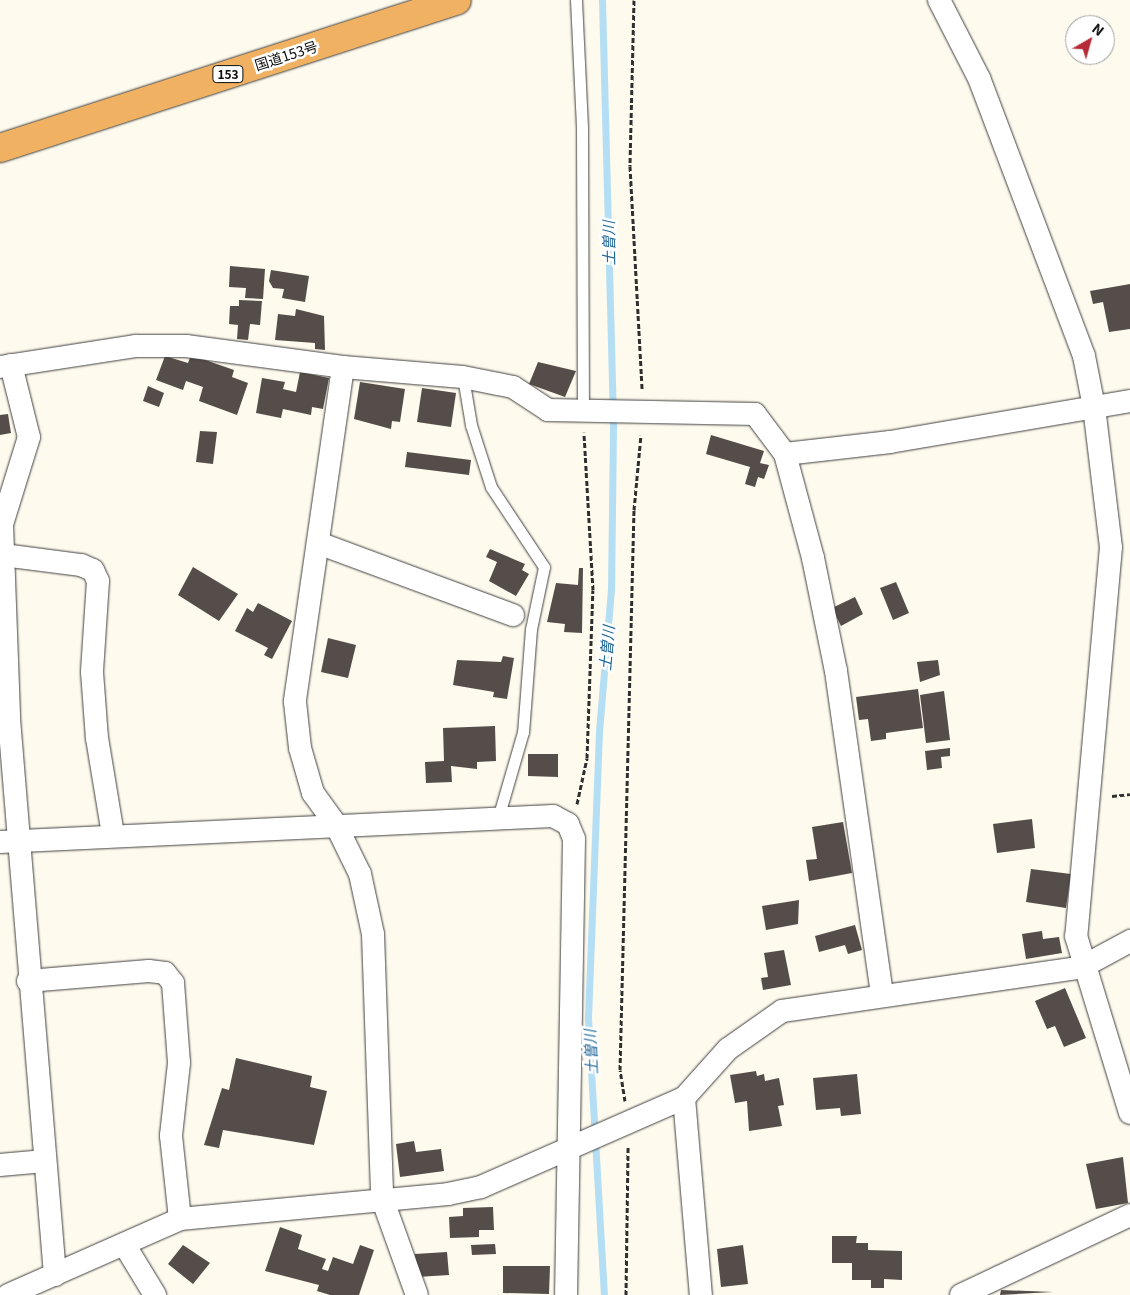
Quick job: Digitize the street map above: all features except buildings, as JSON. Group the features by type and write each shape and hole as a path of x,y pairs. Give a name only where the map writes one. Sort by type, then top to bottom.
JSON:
{"highway":[{"name":"国道153号","path":"0,148 457,0"}],"street":[{"path":"939,0 986,96 1084,356 1094,407 1111,547 1076,936 1082,967 1130,1113"},
{"path":"56,1275 28,981 9,841 2,524 29,437 6,366 157,346 343,367 463,377 513,387 548,410 587,414 640,410 755,414 785,454 836,670 882,996"},
{"path":"343,367 295,702 300,748 313,793 335,823 360,874 373,934 382,1198 416,1295"},
{"path":"785,454 890,442 1130,401"},
{"path":"318,543 513,615"},
{"path":"3,555 81,566 93,570 98,581 93,681 97,738 113,835"},
{"path":"9,841 335,823 553,816 568,824 574,839 575,1147 566,1295"},
{"path":"8,1295 180,1219 382,1198 448,1194 480,1186 575,1147 684,1098 728,1049 782,1011 1082,967 1130,941"},
{"path":"28,981 149,971 165,973 173,983 179,1063 171,1136 180,1219"},
{"path":"684,1098 701,1295"},
{"path":"0,1165 45,1161"},
{"path":"961,1295 1130,1215"},
{"path":"124,1244 156,1295"}],"lane":[{"path":"576,0 582,129 587,414"},
{"path":"463,377 471,424 491,487 544,567 531,629 523,732 498,818"}],"path":[{"path":"626,1295 620,1060 634,510 640,410 630,166 634,0"},
{"path":"568,824 580,799 587,758 593,590 587,414"}],"waterway":[{"name":"土曽川","path":"602,0 613,428 611,589 599,732 588,1018 604,1295"}]}
